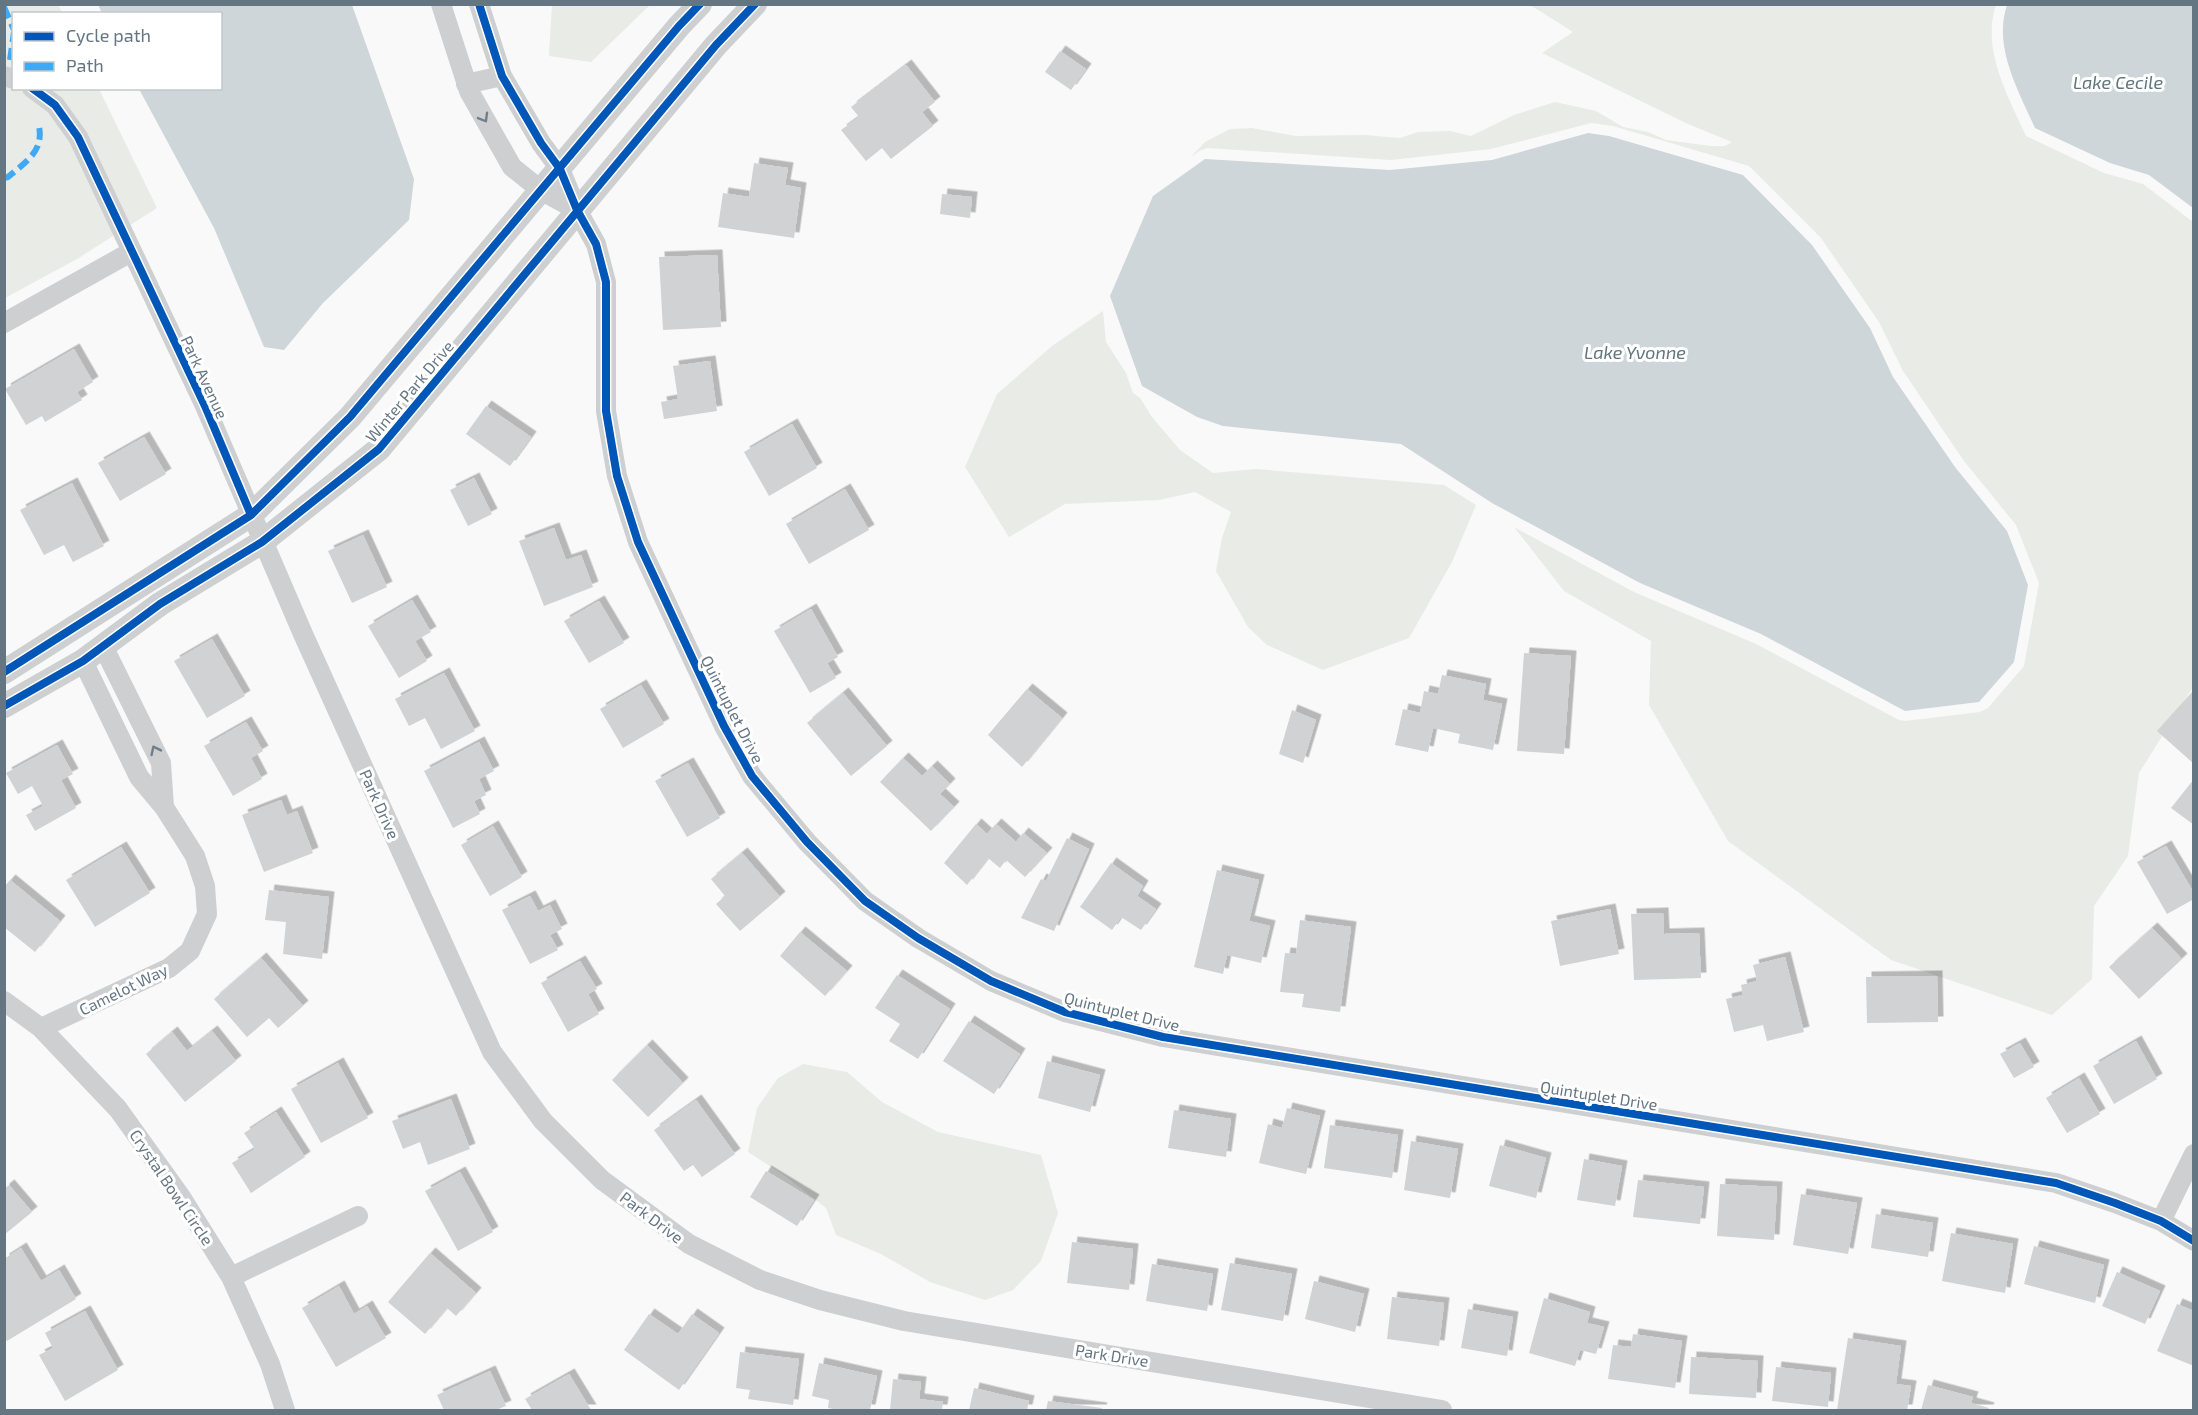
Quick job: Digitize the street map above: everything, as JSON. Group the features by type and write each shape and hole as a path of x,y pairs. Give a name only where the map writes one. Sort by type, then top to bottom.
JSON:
{"street":[{"path":"441,4 466,84 512,167 542,191 577,210"},
{"name":"Quintuplet Drive","path":"479,4 502,76 540,143 560,169 577,210 596,244 606,282 606,411 616,476 638,542 724,726 752,776 807,842 865,901 918,938 991,981 1065,1012 1163,1037 2056,1183 2160,1221 2193,1241"},
{"name":"Winter Park Drive","path":"4,672 251,515 350,417 700,4"},
{"name":"Winter Park Drive","path":"4,706 82,661 160,604 262,542 379,449 716,45 755,4"},
{"path":"466,84 502,76"},
{"name":"Park Avenue","path":"36,90 55,105 78,136 205,406 251,515"},
{"path":"4,323 131,252"},
{"name":"Park Drive","path":"251,515 492,1052 543,1120 602,1180 688,1244 770,1283 820,1300 904,1321 1442,1410"},
{"name":"Camelot Way","path":"103,646 161,763 164,807"},
{"name":"Camelot Way","path":"41,1028 169,968 190,951 207,914 205,886 195,856 164,807 139,777 82,661"},
{"name":"Crystal Bowl Circle","path":"4,1001 41,1028 118,1108 182,1197 231,1278 270,1364 285,1410"},
{"path":"2160,1221 2193,1154"},
{"path":"231,1278 358,1216"}],"shaded area":[{"path":"552,4 650,5 591,62 549,56"},
{"path":"5,5 58,5 62,12 12,12 12,90 99,90 157,208 77,259 5,298"},
{"path":"1530,5 1996,5 1992,22 1994,55 2005,89 2026,136 2104,173 2143,184 2193,222 2193,687 2139,773 2128,856 2094,906 2092,979 2052,1015 1891,960 1728,841 1649,705 1651,641 1564,591 1514,527 1634,592 1756,644 1899,720 1980,712 1988,708 2024,666 2039,583 2016,525 1964,461 1903,371 1879,322 1821,238 1749,166 1613,126 1591,123 1491,149 1391,160 1207,148 1190,158 1205,142 1230,129 1252,128 1296,136 1364,135 1400,138 1418,132 1450,131 1471,136 1514,115 1555,102 1596,111 1623,127 1648,132 1666,140 1710,146 1725,146 1732,142 1688,124 1542,53 1573,32"},
{"path":"1103,311 1106,342 1126,373 1133,393 1140,398 1152,417 1180,450 1213,473 1256,469 1444,485 1476,505 1452,562 1409,638 1323,670 1267,645 1248,627 1216,571 1222,538 1231,512 1195,492 1159,500 1065,504 1009,537 965,467 997,394 1052,346"},
{"path":"803,1064 847,1072 882,1102 938,1132 1041,1155 1058,1213 1041,1261 1013,1290 985,1300 930,1282 881,1254 836,1235 826,1208 785,1176 748,1152 757,1108 778,1078"}],"water":[{"path":"98,5 352,5 414,179 409,220 323,303 284,350 264,347 214,228 140,90 222,90 222,12 102,12"},
{"name":"Lake Cecile","path":"2007,5 2193,5 2193,208 2149,175 2110,163 2035,128 2009,68 2005,52 2003,21"},
{"name":"Lake Yvonne","path":"1588,133 1609,136 1743,175 1812,245 1870,328 1893,377 1955,467 2007,531 2028,585 2014,662 1979,702 1905,711 1761,634 1640,583 1492,503 1401,444 1223,426 1197,417 1142,386 1110,296 1153,196 1205,159 1390,170 1492,160"}],"building":[{"path":"1060,51 1086,69 1071,90 1045,72"},
{"path":"906,65 935,102 922,112 933,126 891,159 882,148 866,161 841,130 859,117 851,107"},
{"path":"754,163 788,168 785,185 801,188 794,238 718,227 723,193 749,197"},
{"path":"942,194 972,197 970,218 940,214"},
{"path":"717,255 721,327 663,330 659,257"},
{"path":"74,349 93,382 77,392 82,400 45,422 42,416 26,425 5,389"},
{"path":"710,361 717,411 664,419 661,402 678,399 673,366"},
{"path":"486,406 531,437 510,466 466,434"},
{"path":"792,424 817,468 769,496 744,452"},
{"path":"144,437 166,474 120,501 98,463"},
{"path":"474,478 492,514 468,526 450,490"},
{"path":"72,483 104,546 73,562 64,545 44,555 20,510"},
{"path":"845,489 869,530 809,564 786,524"},
{"path":"554,528 566,560 581,555 593,587 544,606 519,541"},
{"path":"363,535 387,587 352,603 328,551"},
{"path":"412,600 431,632 415,641 427,661 399,678 368,626"},
{"path":"599,601 624,643 589,663 564,621"},
{"path":"811,609 838,657 827,663 836,678 810,693 774,631"},
{"path":"212,639 245,696 207,718 174,661"},
{"path":"1524,653 1571,656 1564,754 1517,751"},
{"path":"444,673 475,731 441,749 425,718 409,726 395,699"},
{"path":"1442,675 1486,684 1483,700 1502,704 1493,750 1458,743 1460,734 1433,728 1428,752 1395,745 1403,709 1420,713 1424,691 1438,694"},
{"path":"641,685 664,724 623,748 600,709"},
{"path":"1027,689 1062,718 1022,767 988,735"},
{"path":"2194,690 2194,764 2157,731"},
{"path":"843,693 887,746 851,776 807,723"},
{"path":"1292,710 1316,720 1303,763 1279,754"},
{"path":"246,722 263,751 251,758 262,779 233,796 204,746"},
{"path":"479,742 494,771 479,779 486,795 474,801 480,814 453,828 424,771"},
{"path":"57,745 73,774 61,780 76,808 35,831 26,815 43,806 32,786 18,794 6,773"},
{"path":"903,758 922,776 932,766 950,784 940,794 954,807 931,831 880,782"},
{"path":"688,763 720,818 687,837 655,781"},
{"path":"2194,779 2194,825 2171,808"},
{"path":"281,800 287,815 297,811 313,853 264,872 242,815"},
{"path":"976,824 987,834 996,824 1016,842 1023,833 1047,853 1025,877 1006,860 1000,868 988,858 967,885 944,863"},
{"path":"493,826 522,877 490,896 461,845"},
{"path":"1067,838 1089,849 1054,931 1021,918 1041,879 1046,881"},
{"path":"2166,846 2194,893 2194,899 2167,914 2137,862"},
{"path":"121,847 150,893 95,927 66,880"},
{"path":"742,853 780,897 740,931 716,904 725,896 711,879"},
{"path":"1111,863 1143,886 1137,896 1156,909 1141,930 1121,917 1112,930 1080,907"},
{"path":"1217,870 1259,880 1249,921 1270,926 1261,963 1227,955 1223,974 1194,967"},
{"path":"10,880 60,921 35,952 4,927 4,887"},
{"path":"269,890 329,897 322,959 283,954 286,922 265,920"},
{"path":"530,896 538,911 550,905 562,929 550,935 558,950 530,964 502,910"},
{"path":"1610,909 1619,954 1560,966 1551,921"},
{"path":"1663,913 1664,934 1699,933 1701,978 1634,980 1631,914"},
{"path":"1300,920 1351,927 1340,1012 1302,1007 1304,994 1280,992 1285,953 1296,954"},
{"path":"2152,928 2182,959 2139,999 2109,967"},
{"path":"800,932 847,971 825,996 780,956"},
{"path":"1785,957 1804,1032 1767,1041 1763,1025 1734,1032 1726,999 1743,995 1741,985 1757,981 1753,965"},
{"path":"261,958 303,1006 278,1028 269,1018 247,1037 214,999"},
{"path":"580,961 597,989 588,994 599,1014 568,1032 541,983"},
{"path":"897,975 950,1009 918,1059 889,1041 900,1024 875,1008"},
{"path":"1937,976 1938,1022 1867,1023 1866,977"},
{"path":"969,1021 1020,1054 994,1094 943,1061"},
{"path":"212,1031 236,1061 185,1102 146,1054 172,1032 187,1051"},
{"path":"2136,1041 2157,1079 2114,1104 2093,1066"},
{"path":"2020,1043 2034,1067 2014,1078 2000,1054"},
{"path":"647,1045 683,1083 648,1117 612,1080"},
{"path":"1047,1061 1100,1075 1090,1112 1038,1098"},
{"path":"338,1063 368,1118 321,1143 291,1089"},
{"path":"2079,1078 2100,1114 2067,1133 2046,1098"},
{"path":"451,1099 470,1149 428,1165 420,1142 403,1149 392,1121"},
{"path":"696,1100 735,1154 702,1177 693,1165 684,1171 654,1130"},
{"path":"1287,1108 1320,1116 1306,1174 1259,1163 1268,1124 1282,1128"},
{"path":"1174,1110 1231,1119 1226,1157 1168,1148"},
{"path":"276,1112 305,1157 251,1193 232,1163 255,1149 244,1133"},
{"path":"1330,1125 1398,1135 1392,1178 1324,1168"},
{"path":"1411,1141 1458,1149 1450,1198 1404,1190"},
{"path":"1500,1145 1546,1158 1536,1198 1489,1186"},
{"path":"1584,1159 1622,1166 1615,1206 1577,1200"},
{"path":"766,1171 814,1200 797,1226 750,1197"},
{"path":"460,1172 493,1232 458,1251 425,1191"},
{"path":"1638,1180 1704,1187 1700,1224 1633,1217"},
{"path":"1720,1184 1777,1187 1774,1240 1717,1236"},
{"path":"9,1185 32,1212 4,1235 4,1189"},
{"path":"1801,1194 1857,1203 1848,1254 1793,1245"},
{"path":"1876,1214 1933,1223 1928,1257 1871,1248"},
{"path":"1951,1233 2013,1244 2005,1293 1942,1281"},
{"path":"1072,1242 1133,1249 1129,1290 1067,1283"},
{"path":"2034,1246 2104,1265 2095,1303 2024,1284"},
{"path":"21,1248 41,1281 59,1270 76,1299 7,1341 4,1337 4,1259"},
{"path":"430,1253 476,1293 456,1316 447,1308 425,1334 388,1302"},
{"path":"1230,1263 1292,1274 1283,1321 1221,1310"},
{"path":"1152,1264 1213,1274 1207,1311 1146,1301"},
{"path":"2117,1272 2160,1291 2145,1324 2102,1306"},
{"path":"1314,1281 1364,1294 1355,1332 1305,1319"},
{"path":"339,1286 354,1314 367,1306 386,1338 336,1367 302,1308"},
{"path":"1392,1297 1444,1303 1439,1346 1387,1339"},
{"path":"1544,1298 1590,1312 1587,1323 1604,1327 1596,1354 1580,1350 1575,1366 1529,1353"},
{"path":"2177,1304 2194,1311 2194,1366 2157,1351"},
{"path":"1468,1309 1513,1317 1507,1356 1461,1348"},
{"path":"85,1311 118,1370 65,1401 39,1355 53,1348 45,1333"},
{"path":"649,1314 678,1334 692,1314 719,1333 679,1390 624,1350"},
{"path":"1633,1334 1682,1341 1675,1388 1608,1379 1613,1345 1631,1347"},
{"path":"1848,1338 1901,1346 1896,1384 1911,1386 1907,1410 1837,1410"},
{"path":"740,1352 799,1359 793,1405 748,1399 750,1390 736,1388"},
{"path":"1691,1357 1758,1361 1756,1398 1689,1394"},
{"path":"819,1363 877,1376 870,1410 828,1408 829,1400 812,1396"},
{"path":"1776,1367 1831,1373 1828,1407 1772,1401"},
{"path":"490,1371 506,1406 496,1410 444,1410 437,1395"},
{"path":"569,1374 591,1410 532,1410 525,1399"},
{"path":"893,1379 921,1382 919,1399 943,1402 942,1410 890,1410"},
{"path":"1928,1385 1973,1397 1971,1403 1989,1408 1988,1410 1921,1410"},
{"path":"974,1388 1029,1401 1027,1410 969,1410"},
{"path":"1048,1401 1102,1408 1101,1410 1046,1410"}],"marked path":[{"path":"4,7 12,25"},
{"path":"10,60 12,46"},
{"path":"4,178 33,154 39,140 38,122"}],"cycle path":[{"path":"479,4 502,76 541,143 560,169 577,210 596,244 606,282 606,411 617,476 638,542 724,726 752,776 807,842 865,901 918,938 991,981 1065,1012 1163,1037 2056,1183 2161,1221 2194,1241"},
{"path":"4,672 251,515 350,417 700,4"},
{"path":"4,706 83,661 160,604 262,542 379,449 716,45 755,4"},
{"path":"35,90 55,105 78,137 205,406 251,515"}]}
